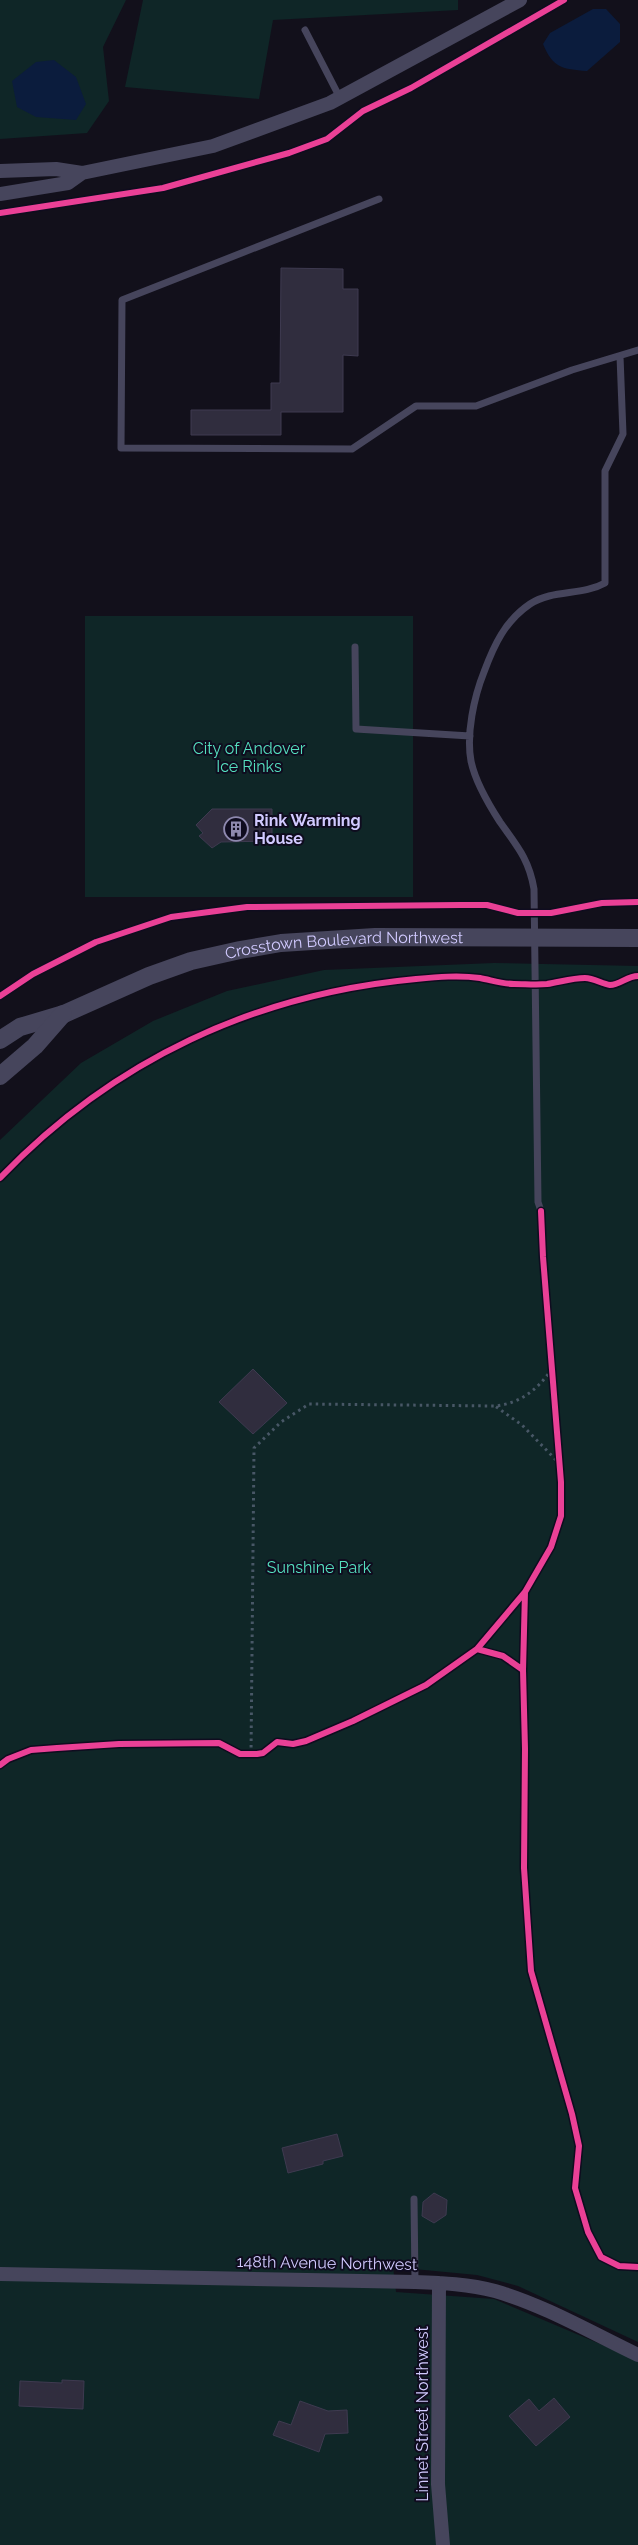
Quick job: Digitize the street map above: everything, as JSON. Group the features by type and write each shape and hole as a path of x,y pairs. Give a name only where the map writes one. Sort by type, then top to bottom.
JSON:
{"street":[{"path":"0,194 68,183 82,174 213,146 340,98 520,0"},
{"path":"0,172 56,169 82,174"},
{"name":"Crosstown Boulevard Northwest","path":"0,1040 20,1027 64,1014 149,976 191,961 281,943 336,939 638,938"},
{"name":"Crosstown Boulevard Northwest","path":"0,1076 35,1046 64,1014"},
{"name":"148th Avenue Northwest","path":"0,2274 415,2282 470,2286 496,2292 535,2306 638,2355"},
{"name":"Linnet Street Northwest","path":"439,2283 438,2475 442,2545"}],"lane":[{"path":"305,30 340,98"},
{"path":"379,199 122,300 121,448 352,448 416,406 476,406 572,370 638,350"},
{"path":"541,1211 538,1194 534,889 531,872 525,856 500,821 485,794 471,762 470,736 482,677 502,631 531,604 551,595 593,590 606,583 605,471 622,434 620,356"},
{"path":"355,647 356,729 470,736"},
{"path":"414,2198 415,2282"}],"path":[{"path":"551,1360 553,1379"},
{"path":"251,1754 254,1448 282,1422 309,1404 495,1406 509,1404 534,1391 552,1369"},
{"path":"495,1406 522,1425 560,1464"},
{"path":"559,1454 560,1473"}],"green space":[{"path":"0,0 126,0 103,47 109,101 87,133 0,139"},
{"path":"143,0 458,0 458,10 273,20 259,99 125,87"},
{"name":"City of Andover Ice Rinks","path":"85,616 413,616 413,897 85,897"},
{"name":"Sunshine Park","path":"494,963 638,966 638,2342 518,2286 477,2275 393,2267 396,2292 494,2299 638,2360 638,2545 0,2545 0,1140 81,1063 153,1021 227,991 324,970"}],"water":[{"path":"593,9 606,9 620,24 620,42 587,71 559,66 551,58 543,44 550,33"},
{"path":"54,60 76,77 86,104 76,120 36,117 17,107 12,81 36,62"}],"building":[{"path":"281,268 343,269 343,289 358,289 358,356 343,355 343,412 281,412 281,435 191,435 191,410 271,410 271,383 280,383"},
{"name":"Rink Warming House","path":"212,809 272,809 272,841 221,842 212,848 199,836 203,833 196,825"},
{"path":"253,1369 287,1403 253,1434 219,1402"},
{"path":"337,2134 343,2156 323,2161 323,2164 288,2173 282,2148"},
{"path":"434,2193 447,2200 446,2215 434,2223 422,2216 423,2202"},
{"path":"62,2380 84,2381 83,2409 19,2406 20,2381 62,2383"},
{"path":"554,2398 570,2417 536,2446 509,2416 529,2399 539,2411"},
{"path":"300,2401 328,2411 347,2410 348,2433 325,2434 319,2452 273,2435 279,2421 291,2425"}],"cycle path":[{"path":"0,213 163,188 289,153 327,139 363,111 411,88 564,0"},
{"path":"0,996 33,974 96,942 171,917 247,907 487,905 518,913 551,913 602,903 638,902"},
{"path":"0,1178 44,1136 90,1099 139,1067 190,1040 243,1017 299,1000 357,987 416,979 456,976 505,983 547,984 585,978 610,985 638,976"},
{"path":"0,1765 8,1759 31,1750 119,1744 219,1743 240,1754 263,1753 277,1742 293,1744 306,1741 353,1721 426,1685 477,1649 525,1592 551,1547 561,1516 561,1482 541,1211"},
{"path":"477,1649 503,1656 523,1670 525,1592"},
{"path":"523,1670 525,1749 524,1868 531,1971 572,2114 579,2146 575,2188 588,2232 601,2257 619,2266 638,2267"}],"place":[{"name":"Rink Warming House","path":"236,829"}]}
